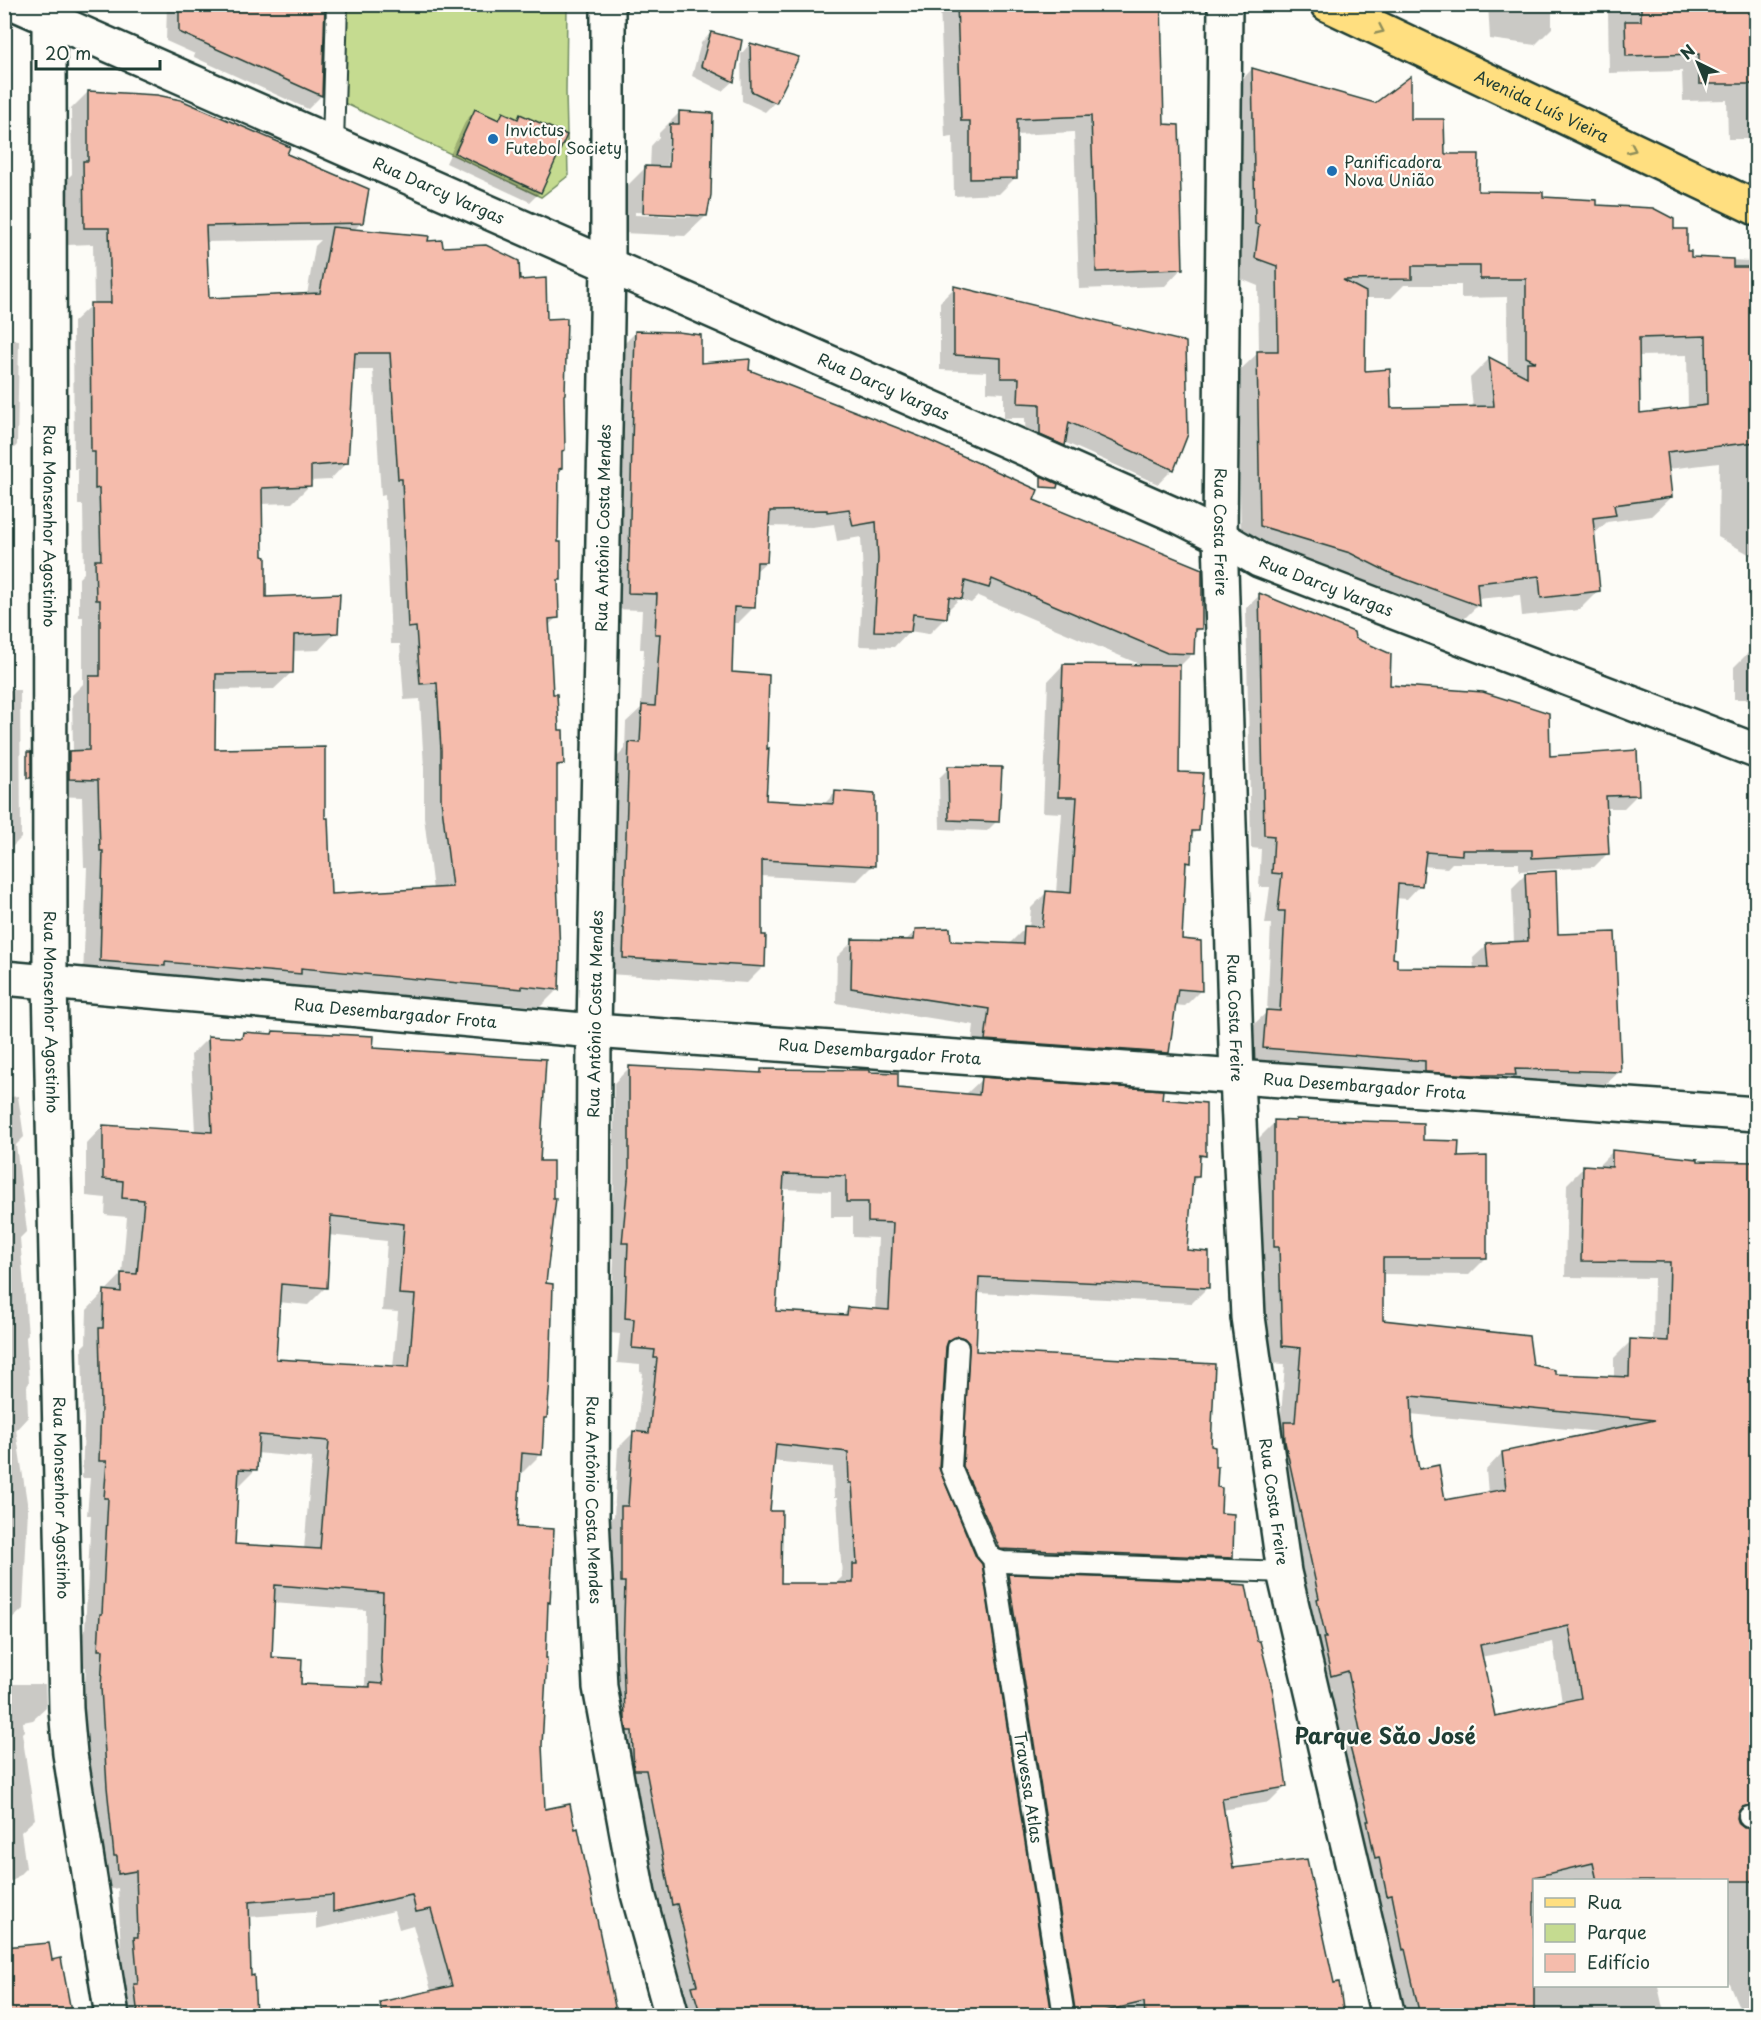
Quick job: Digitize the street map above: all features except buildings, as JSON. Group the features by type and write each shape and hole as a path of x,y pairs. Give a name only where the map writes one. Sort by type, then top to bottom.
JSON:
{"main road":[{"name":"Avenida Luís Vieira","path":"1328,4 1756,208"}],"street":[{"name":"Rua Darcy Vargas","path":"16,4 49,12 333,144 1180,517 1259,560 1756,751"},
{"name":"Rua Antônio Costa Mendes","path":"608,4 608,265 594,1031 592,1516 600,1687 638,1894 672,2016"},
{"name":"Rua Costa Freire","path":"1225,4 1220,537 1237,1078 1248,1317 1284,1572 1388,2016"},
{"name":"Rua Monsenhor Agostinho","path":"49,12 50,983 66,1709 70,1754 112,2016"},
{"name":"Rua Desembargador Frota","path":"4,978 594,1031 1756,1114"}],"lane":[{"path":"333,144 337,4"},
{"name":"Travessa Atlas","path":"958,1348 951,1468 987,1552 993,1559 1064,2016"},
{"path":"993,1559 1003,1562 1284,1572"}],"green space":[{"name":"Invictus Futebol Society","path":"341,5 567,5 568,176 541,197 340,101"}],"place":[{"name":"Invictus Futebol Society","path":"493,139"},
{"name":"Panificadora Nova União","path":"1332,171"}],"district":[{"name":"Parque Săo José","path":"1385,1736"}]}
